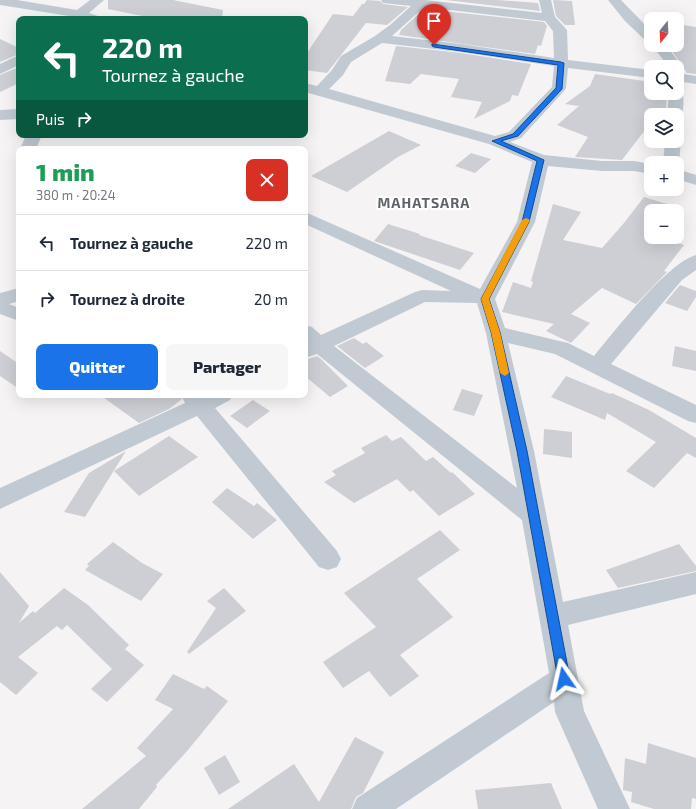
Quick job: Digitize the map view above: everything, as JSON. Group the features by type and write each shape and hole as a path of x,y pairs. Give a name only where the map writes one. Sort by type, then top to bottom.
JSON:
{"street":[{"path":"77,16 98,0"},
{"path":"387,0 490,10 549,18"},
{"path":"495,141 515,135 559,88 561,63 560,30 549,18 546,0"},
{"path":"614,0 644,31"},
{"path":"0,1 71,16"},
{"path":"313,89 338,72 346,59 380,39 395,28 421,3"},
{"path":"380,39 461,48 561,63 644,73"},
{"path":"0,70 16,61"},
{"path":"684,78 696,80"},
{"path":"313,89 495,141 541,160 644,168"},
{"path":"0,115 16,114"},
{"path":"541,160 526,222 485,299 496,332 522,451 570,712 614,809"},
{"path":"684,176 696,180"},
{"path":"308,218 485,299"},
{"path":"597,366 675,276 696,261"},
{"path":"0,300 16,295"},
{"path":"485,299 422,296 310,343 534,515"},
{"path":"0,307 16,314"},
{"path":"496,332 561,348 696,415"},
{"path":"0,499 196,400 206,398"},
{"path":"196,400 328,559"},
{"path":"552,617 696,582"},
{"path":"368,809 564,679"}],"building":[{"path":"108,0 173,0 223,10 222,16 142,16 108,9"},
{"path":"367,0 380,1 383,4 408,7 387,25 366,23 327,73 308,70 308,52 333,14 353,16 362,4 364,4"},
{"path":"446,0 497,0 538,3 540,11"},
{"path":"553,0 572,1 575,25 565,25 556,16"},
{"path":"424,9 544,22 547,26 541,46 538,45 535,54 399,35 401,30"},
{"path":"684,25 696,27 696,74 687,73 684,69 684,60 678,60 673,52 684,52"},
{"path":"0,39 16,47 16,55 0,62"},
{"path":"396,46 461,53 531,64 518,96 512,95 510,101 474,119 482,102 451,97 459,79 421,74 410,84 385,81"},
{"path":"16,68 16,84 0,92 0,75"},
{"path":"595,74 644,81 644,100 667,100 666,108 644,108 644,131 622,160 575,157 588,137 557,125 579,106 565,104 590,86"},
{"path":"389,131 421,145 398,157 347,192 311,176"},
{"path":"471,153 491,159 475,173 455,166"},
{"path":"644,197 667,204 644,204 644,244 684,245 664,271 667,272 636,304 602,288 571,314 590,323 571,343 546,331 554,324 502,312 513,282 531,288 533,282 531,281 553,204 581,212 563,240 602,248"},
{"path":"388,224 474,253 460,270 374,241"},
{"path":"680,285 696,291 696,297 687,311 665,303"},
{"path":"354,338 363,344 366,342 384,356 365,368 337,346"},
{"path":"675,346 696,351 696,371 672,366"},
{"path":"0,351 16,362 16,387 0,376"},
{"path":"317,356 348,386 330,397 308,379 308,359"},
{"path":"566,376 610,394 612,393 649,410 696,438 696,458 687,453 654,488 626,471 656,442 607,413 605,420 551,397"},
{"path":"462,389 483,395 474,416 453,410"},
{"path":"104,398 182,398 169,409 139,423"},
{"path":"253,400 270,411 247,428 230,416"},
{"path":"544,429 572,432 572,458 543,454"},
{"path":"386,435 392,441 401,437 426,461 433,457 451,473 452,472 475,494 439,516 413,490 410,492 397,479 354,503 324,482 336,475 332,471 365,453 361,448"},
{"path":"169,436 198,457 139,496 114,471"},
{"path":"126,451 85,517 64,512 89,473"},
{"path":"227,488 254,506 257,503 277,520 253,539 212,502"},
{"path":"440,530 460,550 417,579 453,617 400,655 419,676 390,697 369,671 343,688 323,662 376,627 344,593"},
{"path":"113,542 142,563 163,574 141,601 85,570 89,566 87,564"},
{"path":"679,544 696,566 696,571 618,588 606,570"},
{"path":"0,572 29,606 19,623 33,611 35,613 64,588 88,605 129,645 125,649 144,665 107,702 91,689 112,669 67,625 62,630 57,626 18,657 38,673 16,695 0,682"},
{"path":"224,588 246,611 189,654 187,652 216,608 207,601"},
{"path":"173,674 204,689 207,686 228,701 188,750 156,785 157,787 139,809 82,809 146,756 137,748 173,709 155,700"},
{"path":"355,737 384,752 363,793 356,797 351,809 228,809 294,764 319,802"},
{"path":"648,743 696,758 696,799 692,798 691,809 654,809 631,802 632,792 623,790 625,758 646,764"},
{"path":"225,755 240,782 219,795 204,768"},
{"path":"551,783 562,809 478,809 475,790"}],"slow traffic":[{"path":"505,373 496,332 485,299 526,220"}],"district":[{"name":"MAHATSARA","path":"424,202"}],"route":[{"path":"434,45 561,63 559,88 515,135 495,141 541,160 526,222 485,299 496,332 522,451 564,679"}]}
